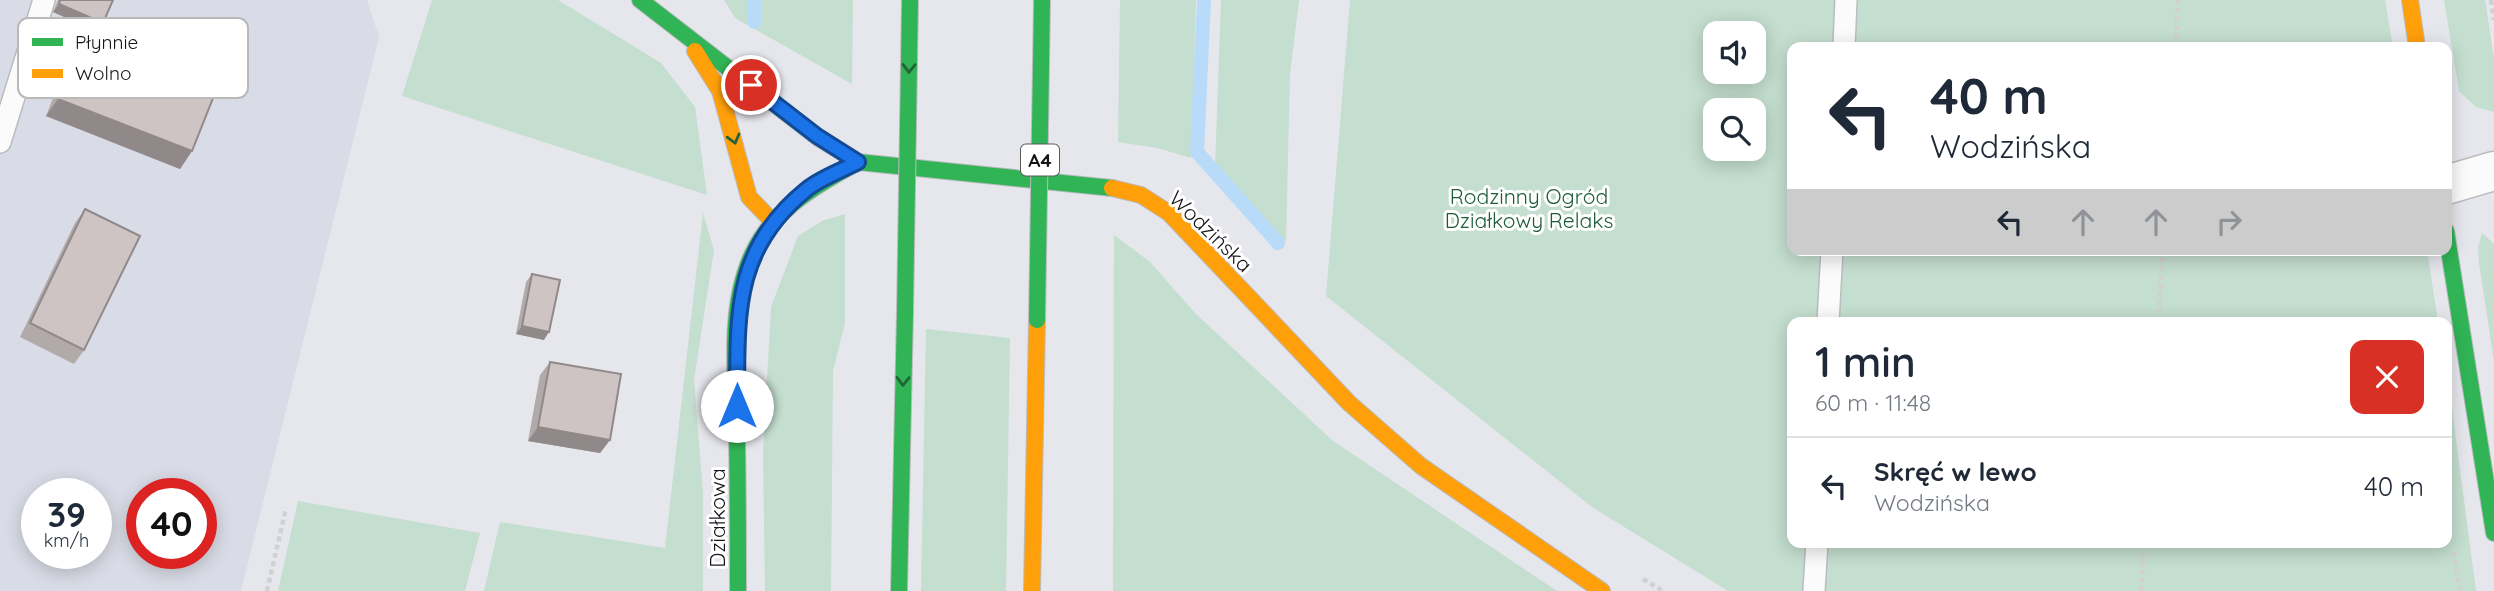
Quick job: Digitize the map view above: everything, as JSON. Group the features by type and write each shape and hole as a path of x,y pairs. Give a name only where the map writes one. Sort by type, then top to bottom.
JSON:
{"main road":[{"name":"Wodzińska","path":"640,0 817,136 858,162 1112,188 1141,195 1169,213 1349,403 1421,466 1602,591"},
{"path":"899,591 911,0"},
{"name":"A4","path":"1032,591 1042,0"},
{"path":"2410,0 2416,42"},
{"name":"Wodzińska","path":"685,34 720,91 749,197 773,222"},
{"name":"Działkowa","path":"738,591 738,333 743,284 753,252 773,222 807,189 858,162"},
{"path":"2450,256 2494,533"}],"street":[{"path":"2452,183 2494,171"}],"lane":[{"path":"38,18 44,0"},
{"path":"1844,42 1846,0"},
{"path":"0,142 18,84"},
{"path":"1828,317 1832,256"},
{"path":"1814,591 1816,548"}],"path":[{"path":"2175,42 2178,0"},
{"path":"2491,0 2494,20"},
{"path":"2158,317 2163,256"},
{"path":"267,591 286,508"},
{"path":"2141,591 2144,548"}],"shaded area":[{"path":"0,0 367,0 379,37 241,591 0,591"}],"green space":[{"path":"432,0 558,0 661,63 695,107 707,195 402,96"},
{"path":"724,0 853,0 852,84 735,18"},
{"path":"1120,0 1196,0 1191,158 1157,148 1118,142"},
{"path":"1221,0 1299,0 1290,74 1286,242 1215,167"},
{"name":"Rodzinny Ogród Działkowy Relaks","path":"1350,0 2385,0 2392,42 1787,42 1787,256 2428,256 2437,317 1787,317 1787,548 2452,548 2452,409 2476,591 1728,591 1592,507 1326,296"},
{"path":"2444,0 2485,0 2494,58 2494,112 2476,107 2459,91"},
{"path":"703,213 714,250 694,380 703,493 703,591 484,591 500,522 665,548"},
{"path":"845,214 845,323 833,371 831,591 765,591 763,453 771,307 798,236 822,221"},
{"path":"2482,233 2494,244 2494,362 2479,263 2478,247"},
{"path":"1114,235 1150,262 1196,314 1333,441 1557,591 1113,591"},
{"path":"926,329 1010,338 1006,591 921,591"},
{"path":"298,501 480,533 465,591 278,591"}],"building":[{"path":"60,0 113,0 105,18 91,18 59,4"},
{"path":"58,98 213,98 192,151"},
{"path":"85,209 140,236 84,350 30,323"},
{"path":"532,274 560,280 549,332 522,326"},
{"path":"550,362 621,374 610,440 538,427"}],"waterway":[{"path":"754,0 754,22"},
{"path":"1204,0 1197,152 1278,243"}],"traffic: fast":[{"path":"640,0 817,137 858,162 1112,188"},
{"path":"905,312 910,0"},
{"path":"1037,320 1042,0"},
{"path":"738,591 735,344 736,320 745,273 754,251 773,222 813,188 858,162"},
{"path":"2450,256 2494,533"},
{"path":"899,591 905,312"}],"traffic: slow":[{"path":"2410,0 2416,42"},
{"path":"695,51 720,91 749,197 773,222"},
{"path":"1112,188 1141,195 1169,213 1349,403 1421,466 1602,591"},
{"path":"1032,591 1037,320"}],"route":[{"path":"737,406 738,333 743,284 753,252 773,222 807,189 858,162 817,136 751,85"}]}
